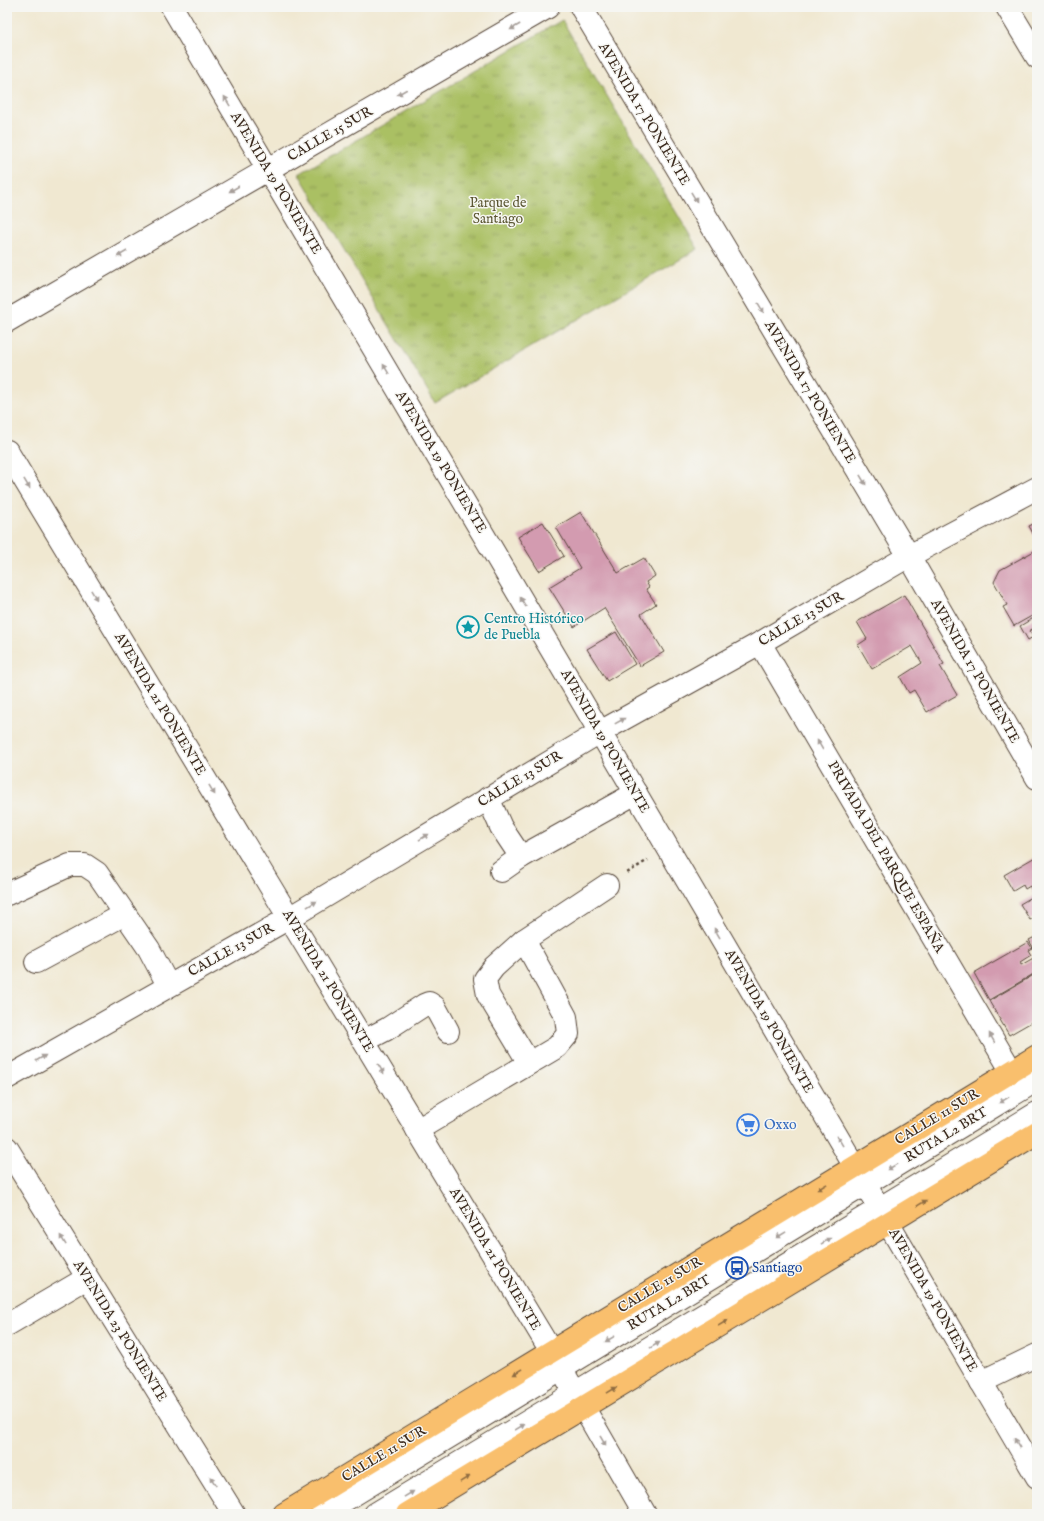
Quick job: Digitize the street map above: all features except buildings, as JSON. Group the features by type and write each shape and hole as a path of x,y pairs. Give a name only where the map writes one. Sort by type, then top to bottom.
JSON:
{"main road":[{"name":"CALLE 11 SUR","path":"284,1514 556,1360 860,1176 1037,1056"},
{"path":"408,1514 580,1400 884,1216 1037,1133"}],"street":[{"name":"AVENIDA 19 PONIENTE","path":"172,7 636,793 1037,1477"},
{"name":"CALLE 15 SUR","path":"7,321 548,7"},
{"name":"AVENIDA 17 PONIENTE","path":"581,7 909,556 1037,778"},
{"path":"1007,7 1037,57"},
{"name":"AVENIDA 21 PONIENTE","path":"7,451 556,1360 645,1514"},
{"name":"CALLE 13 SUR","path":"7,1078 168,985 290,918 600,732 760,643 909,556 1037,488"},
{"name":"PRIVADA DEL PARQUE ESPAÑA","path":"760,643 1012,1072"},
{"path":"501,871 521,857 636,793"},
{"path":"488,798 501,827 521,857"},
{"path":"7,894 70,865 85,865 97,872 149,949 168,985"},
{"path":"529,1063 488,995 485,979 494,967 524,940 615,880"},
{"path":"36,962 125,914"},
{"path":"417,1130 557,1047 568,1034 566,1017 524,940"},
{"path":"364,1042 424,1005 429,1004 435,1007 448,1031"},
{"name":"RUTA L2 BRT","path":"860,1176 1037,1080"},
{"name":"RUTA L2 BRT","path":"884,1216 1037,1113"},
{"name":"AVENIDA 23 PONIENTE","path":"7,1148 234,1514"},
{"path":"7,1325 87,1278"},
{"path":"322,1514 556,1360"},
{"path":"981,1382 1034,1363"},
{"path":"376,1514 580,1400"}],"path":[{"path":"615,880 668,849"}],"green space":[{"name":"Parque de Santiago","path":"562,20 698,249 435,403 299,174"}],"place":[{"name":"Centro Histórico de Puebla","path":"468,627"},
{"name":"Oxxo","path":"748,1125"},
{"name":"Santiago","path":"737,1268"}]}
